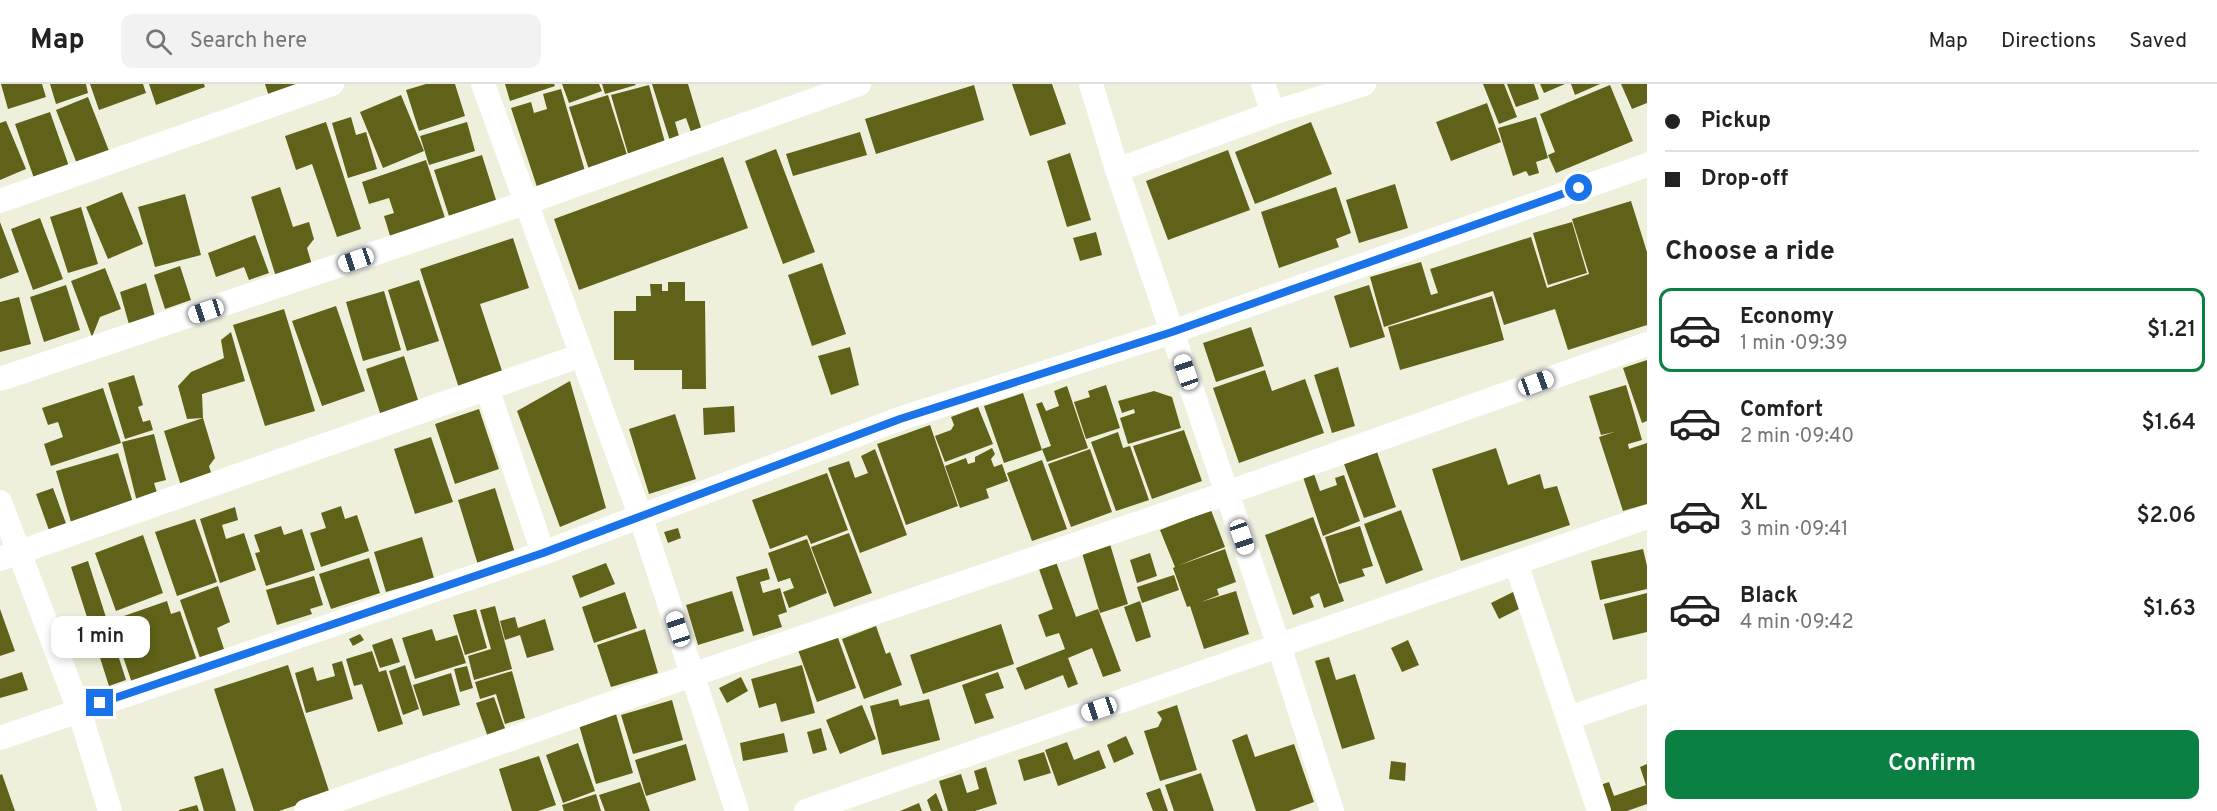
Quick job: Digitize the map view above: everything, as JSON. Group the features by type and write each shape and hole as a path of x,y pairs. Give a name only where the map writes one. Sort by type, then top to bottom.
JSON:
{"street":[{"path":"0,201 332,84"},
{"path":"483,84 640,515 737,811"},
{"path":"0,379 525,202 859,84"},
{"path":"1091,84 1117,170 1279,646 1329,810"},
{"path":"1263,84 1273,113"},
{"path":"1117,170 1273,113 1364,84"},
{"path":"0,738 543,553 900,419 1172,332 1647,165"},
{"path":"306,811 692,675 1227,493 1647,344"},
{"path":"10,556 582,355"},
{"path":"487,388 543,553"},
{"path":"0,502 10,556 79,710 110,811"},
{"path":"806,811 1647,518"},
{"path":"1516,563 1599,811"},
{"path":"1569,718 1647,691"}],"building":[{"path":"1,84 42,84 46,97 8,109"},
{"path":"50,84 86,84 88,93 56,104"},
{"path":"90,84 143,84 146,93 99,110"},
{"path":"149,84 204,84 205,87 156,105"},
{"path":"265,84 299,84 270,100"},
{"path":"426,84 455,84 465,116 419,131 406,90"},
{"path":"505,84 554,84 555,86 510,101"},
{"path":"562,84 599,84 602,91 569,103"},
{"path":"602,84 635,84 636,85 605,94"},
{"path":"652,84 688,84 702,131 691,132 686,118 675,122 679,136 670,141"},
{"path":"1012,84 1052,84 1066,124 1030,136"},
{"path":"1483,84 1504,84 1517,117 1499,124"},
{"path":"1507,84 1534,84 1539,99 1516,107"},
{"path":"1540,84 1565,84 1544,93"},
{"path":"1571,84 1600,84 1575,95"},
{"path":"1621,84 1647,84 1647,103 1632,109"},
{"path":"649,85 666,146 629,157 611,95"},
{"path":"974,85 984,120 876,154 865,119"},
{"path":"1610,85 1633,141 1556,173 1548,155 1555,152 1540,114"},
{"path":"561,89 585,171 537,187 511,108 531,102 534,113 547,109 543,94"},
{"path":"401,95 424,151 383,168 360,112"},
{"path":"608,95 629,161 590,173 569,107"},
{"path":"88,97 111,156 79,169 56,110"},
{"path":"1487,103 1501,142 1451,161 1436,122"},
{"path":"50,112 71,172 36,184 15,124"},
{"path":"351,117 356,135 366,132 377,169 348,178 332,123"},
{"path":"1536,117 1548,158 1536,162 1539,173 1529,176 1526,171 1513,176 1498,128"},
{"path":"6,121 26,169 0,180 0,123"},
{"path":"326,122 361,229 337,237 312,164 296,170 285,136"},
{"path":"467,122 475,151 429,165 420,136"},
{"path":"1311,122 1332,174 1255,204 1235,152"},
{"path":"860,132 867,155 793,176 786,154"},
{"path":"776,149 815,252 783,264 745,161"},
{"path":"1228,150 1250,210 1168,240 1146,181"},
{"path":"1070,153 1091,220 1067,227 1047,161"},
{"path":"482,155 496,200 449,216 434,170"},
{"path":"723,157 748,228 579,290 554,219"},
{"path":"426,160 446,221 391,239 384,216 394,213 389,198 369,204 362,182"},
{"path":"1395,184 1408,228 1359,243 1346,200"},
{"path":"280,187 293,227 309,222 314,239 307,248 312,265 276,277 251,197"},
{"path":"1336,187 1351,233 1336,239 1339,247 1279,268 1261,212"},
{"path":"122,192 143,244 108,259 86,207"},
{"path":"185,194 201,255 155,267 138,207"},
{"path":"1631,201 1647,252 1647,325 1568,350 1555,309 1504,325 1493,291 1384,327 1370,277 1421,262 1431,295 1438,293 1430,269 1531,237 1547,288 1589,274 1572,219"},
{"path":"81,207 98,264 68,273 50,217"},
{"path":"40,218 63,279 33,290 11,229"},
{"path":"0,222 19,272 0,279"},
{"path":"1572,222 1587,273 1548,285 1533,233"},
{"path":"1096,232 1102,255 1080,261 1073,238"},
{"path":"255,235 269,273 249,280 244,267 216,277 208,253"},
{"path":"513,238 529,288 480,304 503,374 459,388 420,269"},
{"path":"822,263 846,334 812,346 788,275"},
{"path":"180,266 191,300 165,309 154,275"},
{"path":"105,268 121,309 100,317 92,337 71,281"},
{"path":"419,280 439,341 407,351 388,290"},
{"path":"668,282 685,282 685,301 705,301 706,389 682,389 682,370 634,370 634,360 614,360 614,311 636,311 636,296 651,296 650,284 662,284 662,291 668,291"},
{"path":"146,283 156,320 130,328 120,292"},
{"path":"66,285 80,330 44,342 30,297"},
{"path":"1369,285 1385,337 1350,348 1334,296"},
{"path":"384,291 401,350 363,361 346,302"},
{"path":"1492,296 1504,340 1400,370 1388,327"},
{"path":"19,297 31,344 0,352 0,302"},
{"path":"336,306 365,391 322,406 292,321"},
{"path":"284,309 315,411 265,426 233,325"},
{"path":"1251,327 1264,366 1216,382 1203,343"},
{"path":"231,332 245,381 202,394 203,418 187,419 178,386 191,372 224,358 221,340"},
{"path":"850,347 859,385 831,395 818,356"},
{"path":"404,356 419,403 381,416 366,369"},
{"path":"1647,360 1647,421 1642,423 1623,368"},
{"path":"1338,367 1355,426 1332,433 1314,375"},
{"path":"1265,370 1272,391 1305,379 1324,433 1239,463 1213,388"},
{"path":"134,375 143,405 138,407 143,422 150,420 153,430 125,439 108,383"},
{"path":"570,381 606,508 560,527 517,411"},
{"path":"1106,385 1120,428 1086,439 1074,402 1090,397 1088,391"},
{"path":"1626,385 1642,440 1628,444 1629,449 1647,443 1647,504 1623,511 1599,437 1614,432 1601,435 1589,396"},
{"path":"1067,386 1088,448 1047,462 1042,449 1051,446 1036,404 1042,402 1046,411 1059,406 1054,391"},
{"path":"103,388 121,443 51,466 44,444 63,437 58,422 48,425 42,408"},
{"path":"1154,391 1172,397 1181,428 1128,444 1120,418 1135,413 1134,409 1122,413 1118,401"},
{"path":"1023,393 1042,450 1004,463 984,406"},
{"path":"734,406 735,432 704,435 703,408"},
{"path":"978,407 993,444 945,462 935,436 951,430 954,425 951,417"},
{"path":"479,409 499,469 455,484 435,424"},
{"path":"675,414 696,479 649,494 629,429"},
{"path":"203,418 215,458 209,466 213,479 182,489 164,431"},
{"path":"930,425 958,506 906,525 877,444"},
{"path":"1184,430 1202,481 1152,499 1133,446"},
{"path":"1118,432 1123,448 1130,446 1149,500 1116,511 1091,442"},
{"path":"154,434 166,480 154,483 158,496 137,502 122,442"},
{"path":"431,437 453,502 415,514 394,449"},
{"path":"992,448 995,454 991,459 994,467 1002,464 1008,481 986,489 989,498 960,508 945,466 966,458 968,464 975,462 975,457"},
{"path":"1496,448 1508,485 1540,474 1544,489 1557,486 1570,525 1461,561 1432,469"},
{"path":"875,449 907,535 860,553 828,468 849,461 855,478 868,473 861,456"},
{"path":"1090,449 1112,512 1071,527 1048,464"},
{"path":"1377,452 1396,507 1364,518 1344,464"},
{"path":"118,453 133,503 71,522 56,471"},
{"path":"1042,460 1067,529 1032,541 1007,473"},
{"path":"827,473 848,530 811,544 807,535 770,549 752,500"},
{"path":"1314,474 1320,491 1337,485 1335,478 1344,475 1360,521 1323,536 1303,477"},
{"path":"53,488 67,526 50,533 36,494"},
{"path":"495,488 515,553 478,565 458,500"},
{"path":"341,506 345,519 357,515 369,551 321,567 310,533 326,528 321,513"},
{"path":"235,507 238,520 222,525 226,539 244,533 256,570 220,583 200,519"},
{"path":"1211,510 1225,547 1177,566 1225,549 1236,582 1217,589 1219,595 1201,602 1236,591 1249,634 1204,649 1160,530"},
{"path":"1401,510 1423,570 1386,584 1364,524"},
{"path":"1313,517 1344,601 1324,608 1319,593 1310,597 1314,607 1293,615 1265,535"},
{"path":"195,519 217,582 177,596 155,532"},
{"path":"281,526 284,535 302,529 315,570 266,586 255,553 260,552 254,535"},
{"path":"1360,526 1373,566 1362,569 1365,576 1339,584 1325,537"},
{"path":"678,528 681,538 668,543 664,532"},
{"path":"849,533 872,593 834,607 811,547"},
{"path":"143,535 163,593 116,611 95,553"},
{"path":"422,537 434,578 386,592 374,552"},
{"path":"807,539 827,593 789,608 783,592 794,588 790,578 778,582 768,553"},
{"path":"1110,544 1128,604 1100,613 1082,553"},
{"path":"1643,549 1647,566 1647,589 1600,600 1591,561"},
{"path":"1150,553 1157,576 1137,583 1130,560"},
{"path":"369,558 380,593 331,609 319,574"},
{"path":"88,561 126,680 109,686 71,567"},
{"path":"1056,562 1076,617 1098,609 1121,671 1103,677 1092,648 1068,658 1078,684 1068,688 1063,675 1025,690 1016,668 1065,649 1059,633 1046,637 1038,615 1053,609 1039,569"},
{"path":"606,563 615,584 580,598 572,576"},
{"path":"767,568 770,579 760,582 763,593 780,588 787,612 778,615 782,627 753,636 736,577"},
{"path":"1174,575 1179,590 1142,603 1137,587"},
{"path":"314,576 323,605 310,609 312,614 277,625 266,590"},
{"path":"218,586 230,622 217,628 225,652 201,661 180,600"},
{"path":"1517,590 1525,606 1499,619 1491,603"},
{"path":"732,591 744,631 698,645 686,605"},
{"path":"625,592 637,628 594,643 582,607"},
{"path":"1647,593 1647,632 1613,640 1604,604"},
{"path":"167,601 171,614 180,611 197,661 132,683 118,642 128,638 121,617"},
{"path":"1140,601 1151,637 1136,642 1124,607"},
{"path":"495,606 512,669 474,680 468,656 491,649 480,610"},
{"path":"0,609 15,651 0,656"},
{"path":"476,609 487,648 465,655 453,615"},
{"path":"515,617 518,628 545,619 554,650 527,658 520,635 505,640 500,621"},
{"path":"1001,624 1014,664 923,694 910,655"},
{"path":"876,626 886,654 890,652 902,685 864,699 842,639"},
{"path":"432,629 436,641 457,635 466,663 415,679 402,638"},
{"path":"645,629 658,673 611,687 597,645"},
{"path":"360,634 364,640 353,646 349,639"},
{"path":"837,635 856,688 817,702 798,650"},
{"path":"392,638 400,662 380,668 372,645"},
{"path":"1408,640 1419,665 1402,672 1391,648"},
{"path":"372,651 379,672 386,670 403,724 378,732 362,684 354,686 346,659"},
{"path":"1329,657 1336,680 1355,674 1375,739 1342,749 1315,661"},
{"path":"342,661 353,699 306,713 295,673 313,667 317,681 335,676 332,664"},
{"path":"288,665 330,794 279,811 254,811 214,689"},
{"path":"405,665 419,709 403,715 389,671"},
{"path":"802,665 815,713 781,722 776,703 759,708 751,679"},
{"path":"467,666 473,688 460,692 454,669"},
{"path":"512,671 525,718 505,724 496,694 480,699 475,682"},
{"path":"22,672 28,690 0,698 0,679"},
{"path":"998,672 1004,688 985,694 994,718 975,724 962,685"},
{"path":"451,673 460,705 423,716 413,685"},
{"path":"741,677 748,691 727,703 719,688"},
{"path":"494,697 507,734 489,740 476,703"},
{"path":"898,699 900,706 929,699 940,740 882,755 870,706"},
{"path":"672,700 683,740 633,754 621,715"},
{"path":"862,705 876,739 840,754 826,720"},
{"path":"1177,705 1197,770 1160,781 1144,731 1158,727 1162,719 1157,712"},
{"path":"616,714 633,773 596,784 579,725"},
{"path":"821,728 827,750 813,754 807,732"},
{"path":"784,733 788,752 743,761 740,743"},
{"path":"1247,734 1255,757 1294,744 1314,802 1289,811 1256,811 1232,740"},
{"path":"1126,736 1134,754 1114,763 1107,745"},
{"path":"1067,742 1074,760 1099,750 1106,768 1058,786 1045,750"},
{"path":"578,743 595,791 563,803 546,755"},
{"path":"686,744 696,780 646,796 635,760"},
{"path":"1044,752 1051,773 1024,781 1018,760"},
{"path":"539,756 556,805 538,811 512,811 499,769"},
{"path":"1391,761 1406,763 1405,781 1389,779"},
{"path":"1647,764 1647,804 1627,811 1609,811 1600,785 1609,782 1614,796 1646,785 1640,767"},
{"path":"986,767 997,804 975,811 948,811 939,781 961,774 967,793 979,789 974,771"},
{"path":"223,768 236,811 204,811 194,777"},
{"path":"1201,773 1214,811 1174,811 1165,785"},
{"path":"2,774 15,811 0,811 0,775"},
{"path":"640,782 650,811 605,811 599,795"},
{"path":"1160,788 1168,811 1153,811 1146,793"},
{"path":"936,793 943,811 931,811 927,800"},
{"path":"596,794 601,811 564,811 562,805"},
{"path":"919,803 922,811 900,811"},
{"path":"197,805 199,811 179,811 179,810"}],"route":[{"path":"100,703 543,553 900,419 1172,332 1579,188"}]}
